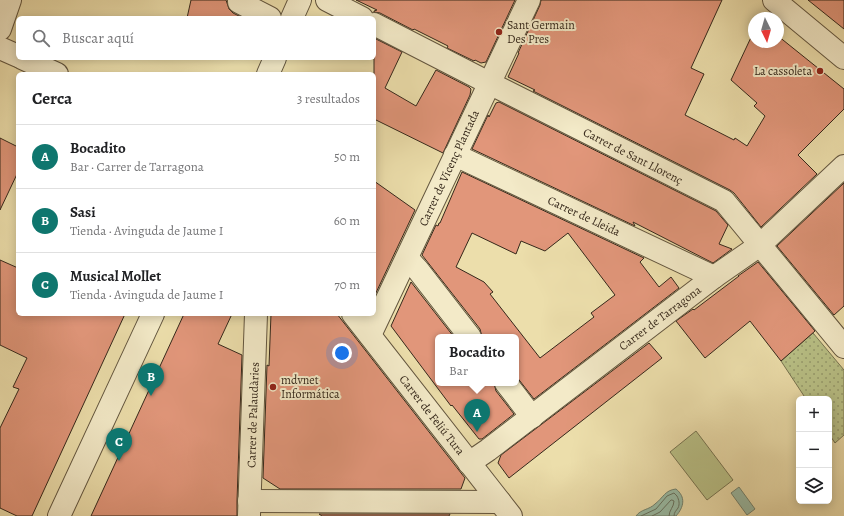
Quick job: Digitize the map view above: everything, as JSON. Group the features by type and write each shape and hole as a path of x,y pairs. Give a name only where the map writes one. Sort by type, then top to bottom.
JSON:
{"street":[{"path":"0,29 10,0"},
{"path":"239,0 239,2 266,16"},
{"path":"293,16 300,0"},
{"path":"327,0 358,16"},
{"name":"Carrer de Vicenç Plantada","path":"370,335 529,0"},
{"path":"774,0 844,58"},
{"name":"Carrer de Sant Llorenç","path":"376,25 724,201 844,347"},
{"path":"0,48 16,55"},
{"path":"26,60 53,72"},
{"path":"269,72 274,60"},
{"name":"Carrer de Lleida","path":"455,155 714,277"},
{"name":"Carrer de Tarragona","path":"469,462 488,450 532,417 714,277 760,245 844,166"},
{"path":"407,258 468,334"},
{"path":"59,516 152,316"},
{"name":"Carrer de Palaudàries","path":"249,508 256,316"},
{"name":"Carrer de Feliú Tura","path":"355,316 506,509"},
{"path":"508,386 532,417"},
{"path":"249,508 506,509"}],"green space":[{"path":"813,333 844,370 844,435 835,443 832,438 832,396 804,396 781,361"},
{"path":"696,431 733,480 707,500 670,452"}],"water":[{"path":"739,487 755,509 747,515 731,493"},
{"path":"676,489 681,495 683,502 681,509 676,516 636,516 640,512 653,506 669,491"}],"building":[{"path":"191,0 226,0 229,9 239,16 187,16"},
{"path":"356,0 515,0 486,62 481,63 447,48 448,46 414,29 413,30 380,13 374,12 377,10"},
{"path":"541,0 722,0 691,68 704,74 685,115 734,140 735,138 747,146 765,116 754,106 757,103 731,80 748,44 748,48 784,48 784,41 844,89 844,109 798,155 817,174 761,227 730,190 508,77"},
{"path":"808,0 844,0 844,29"},
{"path":"376,39 402,52 385,88 416,106 436,70 471,89 470,95 443,153 376,120 376,72 374,72 374,60 376,60"},
{"path":"499,102 716,211 728,225 719,244 732,249 713,263 633,222 635,226 472,149 488,115 489,117 496,103"},
{"path":"0,138 16,146 16,176 0,210"},
{"path":"462,172 644,258 640,262 659,287 671,277 679,288 534,399 519,380 519,334 481,334 480,329 422,255 436,225 438,226","holes":["472,233 516,254 521,241 545,251 568,233 615,295 591,313 594,317 540,358 490,294 493,292 484,282 456,267"]},
{"path":"376,182 415,210 376,293"},
{"path":"844,183 844,306 834,315 777,246"},
{"path":"0,260 16,267 16,316 124,316 32,516 17,516 0,508 0,428 19,389 13,387 27,358 0,345"},
{"path":"758,262 815,331 781,361 750,321 705,358 676,321 693,309 694,310"},
{"path":"411,282 452,334 435,334 435,385 391,326"},
{"path":"183,316 231,316 218,344 242,355 237,516 91,516"},
{"path":"271,316 339,316 465,478 461,489 280,489 263,478 267,365 269,366"},
{"path":"649,343 662,358 509,478 498,463 501,455"},
{"path":"436,386 495,386 496,391 514,414 482,439 479,439 452,405 451,406"},
{"path":"319,514 450,514 449,516 322,516"}],"place":[{"name":"Sant Germain Des Pres","path":"499,32"},
{"name":"La cassoleta","path":"820,71"},
{"name":"mdvnet Informática","path":"273,387"},
{"name":"Sasi","path":"151,396"},
{"name":"Bocadito","path":"477,432"},
{"name":"Musical Mollet","path":"119,461"}]}
